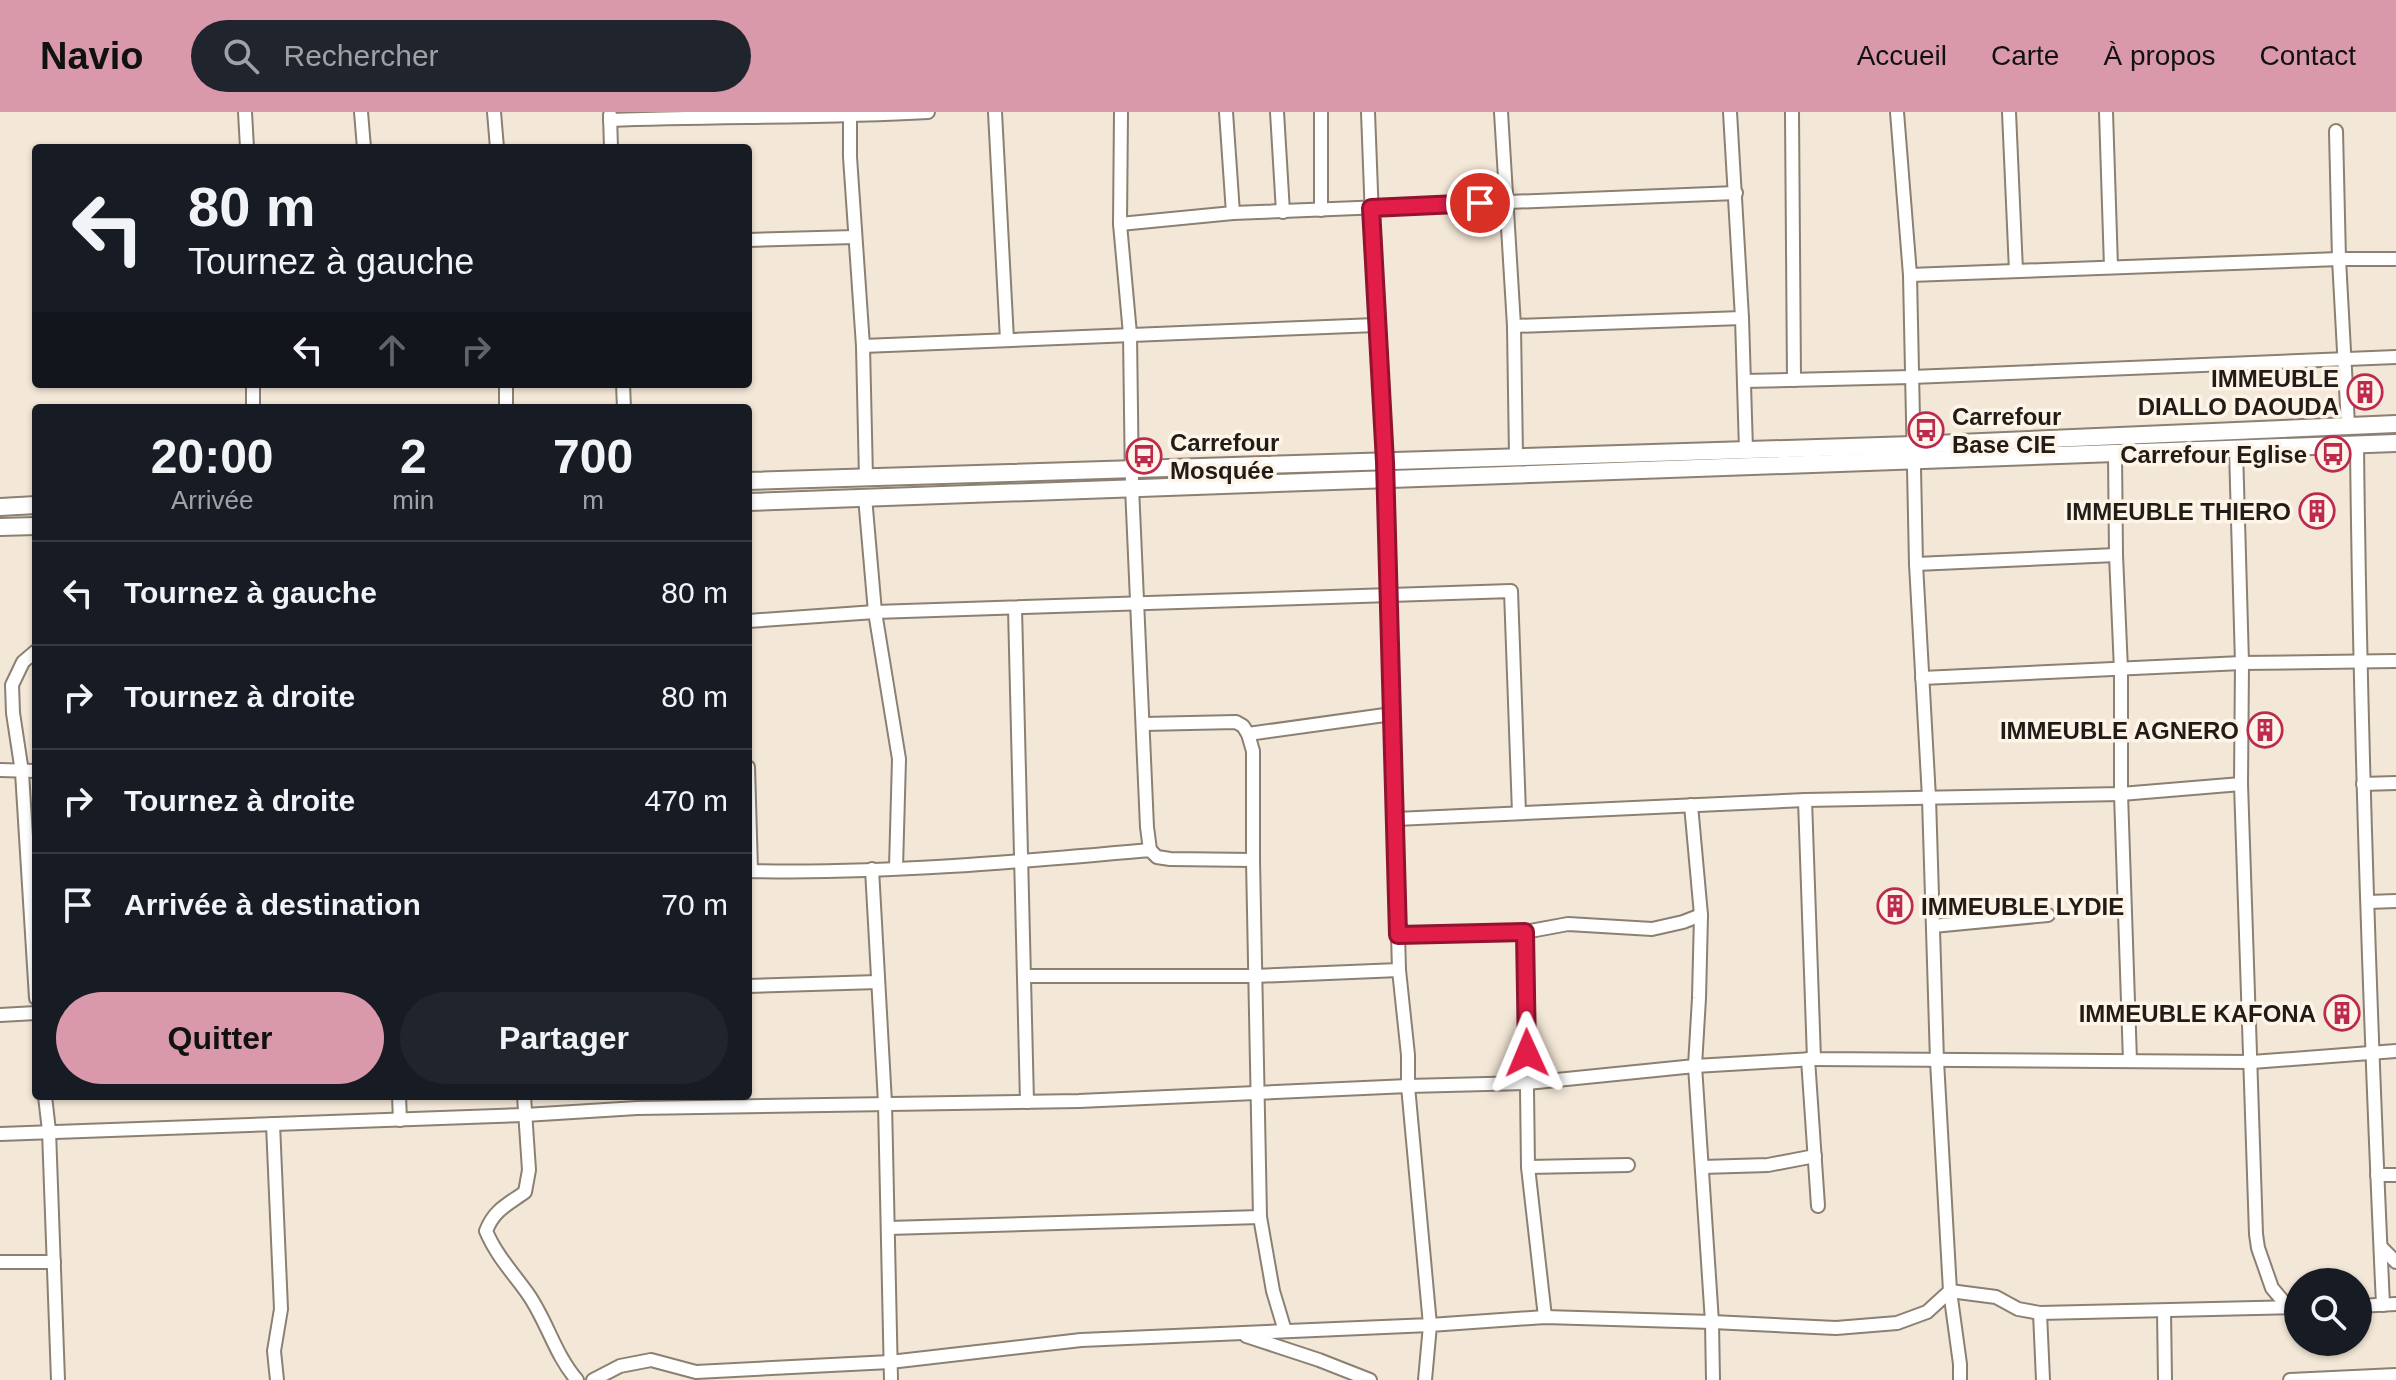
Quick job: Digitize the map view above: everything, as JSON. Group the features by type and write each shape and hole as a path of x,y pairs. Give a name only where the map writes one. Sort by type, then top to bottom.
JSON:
{"main road":[{"path":"752,502 1132,479 1912,452 2396,424"},
{"path":"1385,470 1516,457 1746,450 2115,453 2396,443"},
{"path":"752,481 1132,479"},
{"path":"0,507 32,505"},
{"path":"0,527 32,526"}],"street":[{"path":"245,112 247,144"},
{"path":"361,112 364,144"},
{"path":"494,112 497,144"},
{"path":"611,144 610,116 928,112"},
{"path":"995,112 1007,340"},
{"path":"1121,112 1120,224 1130,334 1132,479 1150,850 1157,857 1170,859 1253,860"},
{"path":"1226,112 1233,213"},
{"path":"1277,112 1283,212"},
{"path":"1321,112 1321,210"},
{"path":"1368,112 1385,470 1399,970 1430,1325 1425,1380"},
{"path":"1501,112 1514,326 1516,457"},
{"path":"1730,112 1746,450"},
{"path":"1792,112 1794,380"},
{"path":"1897,112 1910,275 1912,452 1929,798 1937,1061 1950,1291 1960,1380"},
{"path":"2009,112 2016,271"},
{"path":"2106,112 2111,267"},
{"path":"850,114 850,157 863,346 866,478"},
{"path":"2336,131 2348,425"},
{"path":"1120,224 1233,213 1736,193"},
{"path":"752,240 855,237"},
{"path":"1910,275 2396,259"},
{"path":"1514,326 1742,318"},
{"path":"863,346 1376,325"},
{"path":"1744,381 2396,357"},
{"path":"2357,445 2359,662 2371,1053 2381,1247 2390,1304"},
{"path":"2236,449 2242,663 2241,784 2258,1248 2272,1288 2284,1299"},
{"path":"2115,453 2121,794 2130,1061"},
{"path":"865,497 875,612 899,759 896,868"},
{"path":"1916,564 2116,555"},
{"path":"752,621 875,612 1511,591 1519,813"},
{"path":"1015,608 1027,1102"},
{"path":"32,654 23,662 12,685 22,772 32,933"},
{"path":"1922,678 2242,663 2396,661"},
{"path":"1248,734 1392,714"},
{"path":"1144,724 1236,722 1248,734 1253,751 1260,1217 1273,1291 1285,1331"},
{"path":"0,770 32,771"},
{"path":"2363,784 2396,783"},
{"path":"1396,819 1805,800 2121,794 2241,784"},
{"path":"1805,800 1818,1206"},
{"path":"1691,805 1701,915 1695,1066 1713,1380"},
{"path":"752,871 1021,862 1150,850"},
{"path":"872,869 885,1103 891,1380"},
{"path":"2368,902 2396,901"},
{"path":"1398,935 1525,932 1568,924 1652,929 1701,915"},
{"path":"1933,926 2048,915"},
{"path":"1525,932 1528,1167 1545,1317"},
{"path":"1024,976 1255,976 1399,970"},
{"path":"752,986 878,982"},
{"path":"0,1015 32,1013"},
{"path":"0,1134 525,1115 637,1102 1027,1102 1527,1083 1695,1066 1811,1059 2252,1062 2396,1051"},
{"path":"45,1100 58,1380"},
{"path":"399,1100 400,1120"},
{"path":"524,1100 529,1170 525,1192 502,1207 491,1219 486,1231 491,1244 528,1294 566,1368 577,1380"},
{"path":"273,1124 281,1309 274,1351 277,1380"},
{"path":"1702,1167 1768,1165 1815,1156"},
{"path":"1528,1167 1628,1165"},
{"path":"2377,1175 2396,1175"},
{"path":"888,1228 1260,1217"},
{"path":"2381,1247 2396,1262"},
{"path":"0,1262 54,1262"},
{"path":"593,1380 620,1366 651,1360 696,1372 890,1362 1081,1340 1545,1317 1836,1328 1897,1323 1927,1312 1950,1291 1996,1297 2018,1309 2040,1313 2284,1308"},
{"path":"2164,1311 2165,1380"},
{"path":"2040,1313 2043,1380"},
{"path":"1239,1334 1370,1380"},
{"path":"2290,1380 2390,1377"}],"place":[{"name":"IMMEUBLE DIALLO DAOUDA","path":"2365,392"},
{"name":"Carrefour Base CIE","path":"1926,430"},
{"name":"Carrefour Eglise","path":"2333,454"},
{"name":"Carrefour Mosquée","path":"1144,456"},
{"name":"IMMEUBLE THIERO","path":"2317,511"},
{"name":"IMMEUBLE AGNERO","path":"2265,730"},
{"name":"IMMEUBLE LYDIE","path":"1895,906"},
{"name":"IMMEUBLE KAFONA","path":"2342,1013"}],"route":[{"path":"1480,203 1371,208 1385,462 1398,935 1525,932 1527,1053"}]}
